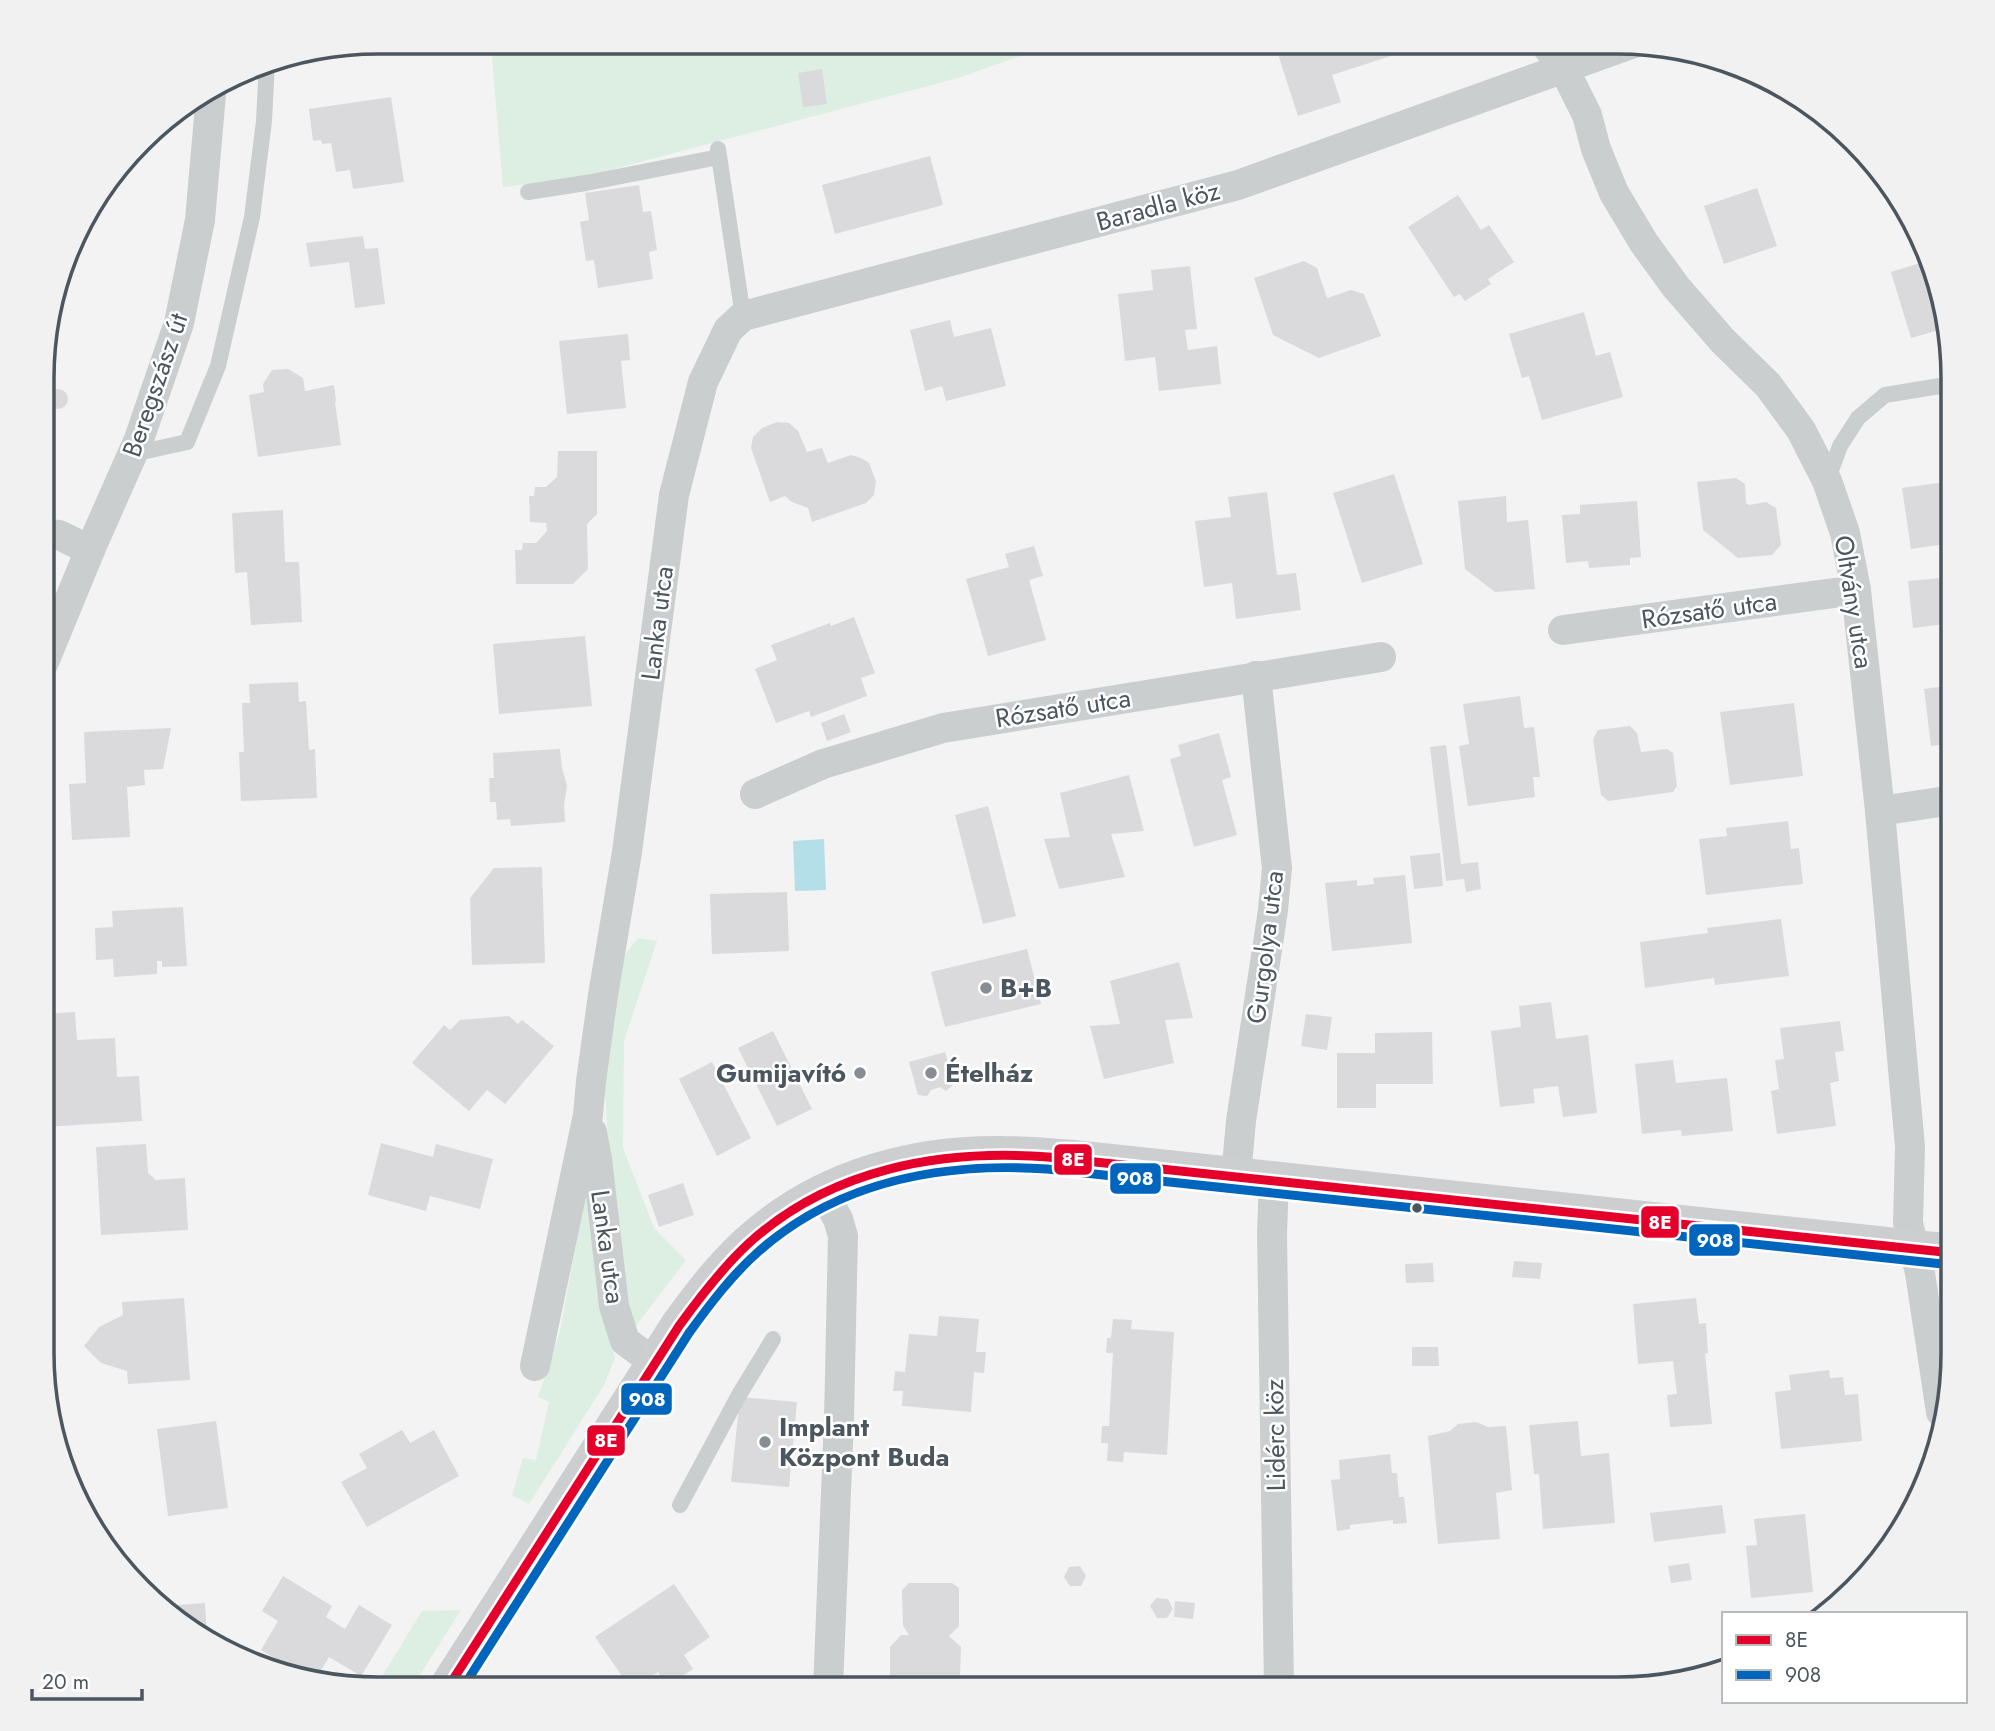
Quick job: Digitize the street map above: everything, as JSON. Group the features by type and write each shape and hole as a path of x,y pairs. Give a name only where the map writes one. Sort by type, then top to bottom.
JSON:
{"street":[{"name":"Oltvány utca","path":"1553,54 1563,67 1587,115 1596,149 1614,193 1644,243 1707,323 1768,384 1801,430 1827,481 1845,533 1856,590 1880,811 1910,1147 1908,1223 1920,1273 1938,1393"},
{"name":"Baradla köz","path":"743,316 1238,185 1601,54"},
{"name":"Beregszász út","path":"54,638 139,439 179,323 200,220 210,101"},
{"name":"Lanka utca","path":"535,1366 588,1115 601,1007 627,852 674,495 703,382 729,330 743,316"},
{"path":"54,534 90,550"},
{"name":"Rózsatő utca","path":"1563,630 1856,590"},
{"name":"Rózsatő utca","path":"755,794 823,764 943,728 1381,657"},
{"name":"Gurgolya utca","path":"1236,1176 1241,1121 1277,868 1256,676"},
{"path":"1880,811 1941,802"},
{"name":"Lanka utca","path":"588,1115 597,1159 614,1306 625,1341 655,1363"},
{"path":"455,1677 655,1363 687,1315 730,1262 790,1212 823,1192 863,1175 906,1163 956,1157 1003,1154 1074,1159 1941,1252"},
{"name":"Lidérc köz","path":"1273,1181 1279,1677"},
{"path":"823,1192 838,1219 843,1236 828,1677"}],"lane":[{"path":"132,454 187,442 218,366 252,217 264,121 266,74"},
{"path":"528,192 586,183 718,151 743,316"},
{"path":"1827,481 1840,446 1858,418 1885,396 1941,386"},
{"path":"680,1505 739,1395 773,1339"}],"green space":[{"path":"492,54 1026,54 958,78 584,177 503,187"},
{"path":"638,938 657,941 624,1041 623,1148 654,1228 686,1260 635,1327 623,1301 603,1065 620,961"},
{"path":"588,1180 600,1294 615,1358 604,1385 529,1504 512,1495 523,1458 536,1460 549,1402 538,1397 560,1331"},
{"path":"461,1610 419,1677 382,1677 422,1611"}],"water":[{"path":"824,839 826,890 795,891 793,841"}],"building":[{"path":"1278,54 1397,54 1332,75 1341,102 1298,116"},
{"path":"822,69 827,104 803,107 798,73"},
{"path":"391,97 404,182 353,189 350,170 336,172 331,143 313,141 309,109"},
{"path":"930,156 943,205 835,234 822,185"},
{"path":"639,185 643,212 651,211 657,250 649,252 653,279 598,288 594,260 586,261 580,222 589,220 585,193"},
{"path":"1757,188 1777,246 1724,264 1704,206"},
{"path":"1458,195 1481,230 1489,225 1514,262 1488,279 1491,284 1465,301 1460,294 1454,297 1408,227"},
{"path":"363,236 365,249 378,248 385,304 355,308 349,262 310,267 306,243"},
{"path":"1304,261 1317,268 1327,298 1351,290 1364,294 1381,336 1319,358 1273,335 1254,278"},
{"path":"1919,263 1937,331 1911,338 1891,272"},
{"path":"1190,266 1197,329 1185,330 1188,350 1217,346 1221,384 1159,391 1155,357 1125,361 1118,294 1153,290 1151,270"},
{"path":"1584,312 1596,356 1610,352 1623,397 1542,420 1529,376 1522,378 1509,334"},
{"path":"950,320 954,337 991,328 1006,386 946,401 942,386 925,391 910,330"},
{"path":"628,334 630,360 621,361 626,408 567,414 559,341"},
{"path":"288,369 303,378 305,391 334,385 341,445 258,457 249,395 264,392 263,384 272,370"},
{"path":"54,390 62,390 67,395 65,406 54,408"},
{"path":"777,422 789,423 798,431 807,452 822,448 828,463 851,455 869,463 876,481 874,495 866,503 812,522 808,508 785,496 770,502 751,448 753,437 762,428"},
{"path":"558,451 597,451 597,514 587,524 588,569 573,584 516,584 515,550 522,550 523,543 536,543 547,531 546,523 530,522 529,496 534,496 535,487 546,487 557,477"},
{"path":"1394,474 1423,564 1362,583 1333,493"},
{"path":"1736,478 1745,484 1746,503 1749,505 1766,502 1776,508 1781,545 1772,555 1738,558 1703,530 1697,482"},
{"path":"1941,483 1941,545 1911,549 1902,488"},
{"path":"1267,492 1277,575 1296,573 1301,610 1236,619 1232,583 1204,587 1195,521 1231,517 1228,497"},
{"path":"1506,496 1507,522 1528,520 1535,589 1495,592 1465,569 1458,501"},
{"path":"1637,501 1641,557 1630,558 1630,565 1589,568 1588,561 1566,563 1562,515 1580,514 1580,505"},
{"path":"283,510 285,562 299,562 302,622 251,625 247,572 235,573 232,513"},
{"path":"1034,546 1043,576 1029,580 1046,640 988,656 966,579 1009,567 1005,554"},
{"path":"1941,578 1941,625 1913,628 1908,581"},
{"path":"854,617 875,673 861,678 867,696 811,717 809,711 776,723 755,669 777,660 771,645"},
{"path":"585,636 592,706 499,714 493,644"},
{"path":"298,682 299,702 306,701 309,750 315,749 317,798 241,801 239,752 244,752 242,703 250,703 249,684"},
{"path":"1941,687 1941,745 1931,746 1924,689"},
{"path":"1520,696 1524,728 1534,727 1540,777 1533,777 1535,797 1468,806 1459,746 1469,744 1463,704"},
{"path":"1794,703 1803,776 1730,785 1720,712"},
{"path":"844,714 851,732 827,741 821,723"},
{"path":"1630,726 1637,733 1641,752 1667,749 1673,753 1677,786 1673,792 1608,801 1601,795 1593,739 1598,730"},
{"path":"171,728 163,769 144,770 145,785 127,787 130,837 72,840 69,784 86,783 84,732"},
{"path":"1219,733 1231,777 1222,780 1237,835 1194,847 1170,759 1181,756 1178,745"},
{"path":"1446,745 1461,864 1478,862 1481,889 1466,892 1464,879 1446,881 1430,747"},
{"path":"560,749 567,786 565,822 511,826 510,819 497,820 496,802 490,802 489,778 494,778 493,753"},
{"path":"1129,775 1144,831 1111,834 1125,877 1059,889 1044,839 1070,837 1060,793"},
{"path":"988,806 1016,916 983,924 955,815"},
{"path":"1788,821 1791,849 1799,848 1803,884 1706,895 1699,839 1727,836 1726,828"},
{"path":"1440,853 1443,886 1414,889 1410,856"},
{"path":"542,867 545,963 472,965 470,898 494,868"},
{"path":"1405,875 1412,943 1332,951 1325,883 1357,880 1357,886 1374,884 1373,878"},
{"path":"787,892 789,951 712,954 710,894"},
{"path":"183,907 187,966 162,967 162,961 157,961 157,974 114,977 113,959 96,960 95,928 113,927 112,911"},
{"path":"1781,919 1789,976 1715,985 1714,978 1645,988 1640,942 1708,933 1707,928"},
{"name":"B+B","path":"1027,949 1041,1004 945,1027 931,972"},
{"path":"1179,962 1193,1018 1165,1020 1174,1063 1104,1079 1090,1026 1120,1024 1110,981"},
{"path":"1551,1002 1556,1039 1588,1035 1597,1113 1563,1117 1558,1086 1533,1089 1535,1103 1500,1107 1491,1031 1521,1027 1519,1006"},
{"path":"75,1012 77,1040 115,1038 117,1077 139,1076 142,1121 54,1126 54,1013"},
{"path":"1306,1014 1332,1017 1327,1050 1301,1046"},
{"path":"509,1016 518,1024 522,1020 554,1046 505,1104 487,1090 469,1111 412,1063 444,1025 450,1030 460,1020"},
{"path":"1840,1021 1844,1051 1835,1052 1839,1081 1830,1083 1836,1126 1777,1134 1771,1091 1779,1089 1775,1060 1784,1059 1780,1028"},
{"path":"773,1031 812,1109 777,1126 738,1048"},
{"path":"1432,1032 1433,1084 1376,1084 1376,1108 1337,1108 1337,1053 1375,1053 1375,1033"},
{"name":"Ételház","path":"945,1052 954,1084 946,1091 940,1087 931,1090 927,1096 918,1095 909,1062"},
{"path":"1673,1060 1676,1083 1727,1078 1733,1131 1682,1136 1681,1130 1642,1134 1635,1064"},
{"path":"712,1062 751,1138 717,1156 679,1079"},
{"path":"381,1143 433,1157 436,1144 493,1159 480,1209 430,1196 426,1211 368,1195"},
{"path":"146,1144 148,1173 156,1180 185,1178 188,1230 101,1235 96,1147"},
{"path":"683,1183 694,1215 659,1227 648,1195"},
{"path":"1514,1261 1542,1263 1540,1279 1512,1277"},
{"path":"1433,1263 1434,1282 1406,1283 1405,1264"},
{"path":"184,1298 190,1380 128,1384 127,1371 101,1363 84,1346 99,1327 123,1315 122,1302"},
{"path":"1696,1298 1699,1324 1706,1323 1708,1353 1705,1354 1712,1424 1670,1427 1667,1395 1677,1394 1673,1361 1638,1364 1633,1304"},
{"path":"939,1316 979,1319 976,1352 986,1352 984,1373 974,1372 971,1412 902,1406 903,1391 893,1391 895,1371 905,1372 909,1334 937,1336"},
{"path":"1113,1319 1132,1320 1131,1329 1174,1332 1167,1455 1124,1452 1123,1462 1107,1461 1108,1443 1101,1443 1102,1426 1109,1426 1113,1353 1106,1353"},
{"path":"1412,1347 1438,1347 1439,1366 1412,1366"},
{"path":"1829,1370 1830,1378 1843,1377 1845,1395 1858,1394 1862,1441 1781,1449 1775,1392 1791,1390 1789,1375"},
{"name":"Implant Központ Buda","path":"740,1397 797,1402 789,1487 731,1482"},
{"path":"216,1421 228,1508 168,1516 157,1429"},
{"path":"1578,1421 1581,1456 1609,1453 1615,1523 1543,1529 1539,1474 1534,1474 1529,1425"},
{"path":"1476,1422 1488,1427 1506,1426 1512,1490 1496,1493 1500,1539 1438,1544 1428,1436 1450,1431 1458,1424"},
{"path":"402,1430 410,1443 434,1430 459,1476 367,1527 341,1482 367,1468 359,1454"},
{"path":"1390,1454 1392,1473 1397,1473 1399,1497 1404,1497 1407,1523 1393,1524 1393,1520 1350,1525 1350,1529 1337,1531 1331,1480 1340,1479 1339,1460"},
{"path":"1722,1505 1726,1533 1654,1542 1650,1513"},
{"path":"1805,1514 1813,1592 1751,1598 1746,1546 1757,1545 1754,1519"},
{"path":"1689,1563 1692,1580 1671,1583 1668,1566"},
{"path":"1080,1566 1086,1576 1081,1586 1070,1586 1064,1577 1069,1567"},
{"path":"283,1576 332,1606 326,1617 345,1629 359,1605 392,1625 361,1676 329,1657 320,1672 281,1662 261,1650 278,1621 262,1611"},
{"path":"909,1583 952,1583 959,1588 959,1626 949,1636 961,1647 958,1677 890,1675 890,1647 901,1635 909,1635 903,1626 902,1590"},
{"path":"674,1584 710,1637 684,1655 693,1669 681,1677 661,1677 658,1672 650,1677 623,1677 595,1637"},
{"path":"1156,1598 1168,1599 1173,1609 1167,1618 1157,1618 1150,1606"},
{"path":"1175,1601 1195,1603 1193,1619 1174,1617"},
{"path":"205,1603 207,1627 181,1610 175,1605"}],"transit line":[{"name":"8E","path":"455,1677 679,1326 720,1273 748,1244 780,1218 850,1181 888,1169 967,1157 1048,1157 1941,1252"},
{"name":"908","path":"470,1677 689,1333 739,1270 789,1228 822,1208 894,1181 969,1169 1047,1169 1941,1264"}],"place":[{"name":"B+B","path":"986,988"},
{"name":"Gumijavító","path":"860,1073"},
{"name":"Ételház","path":"931,1073"},
{"name":"Implant Központ Buda","path":"765,1442"}]}
